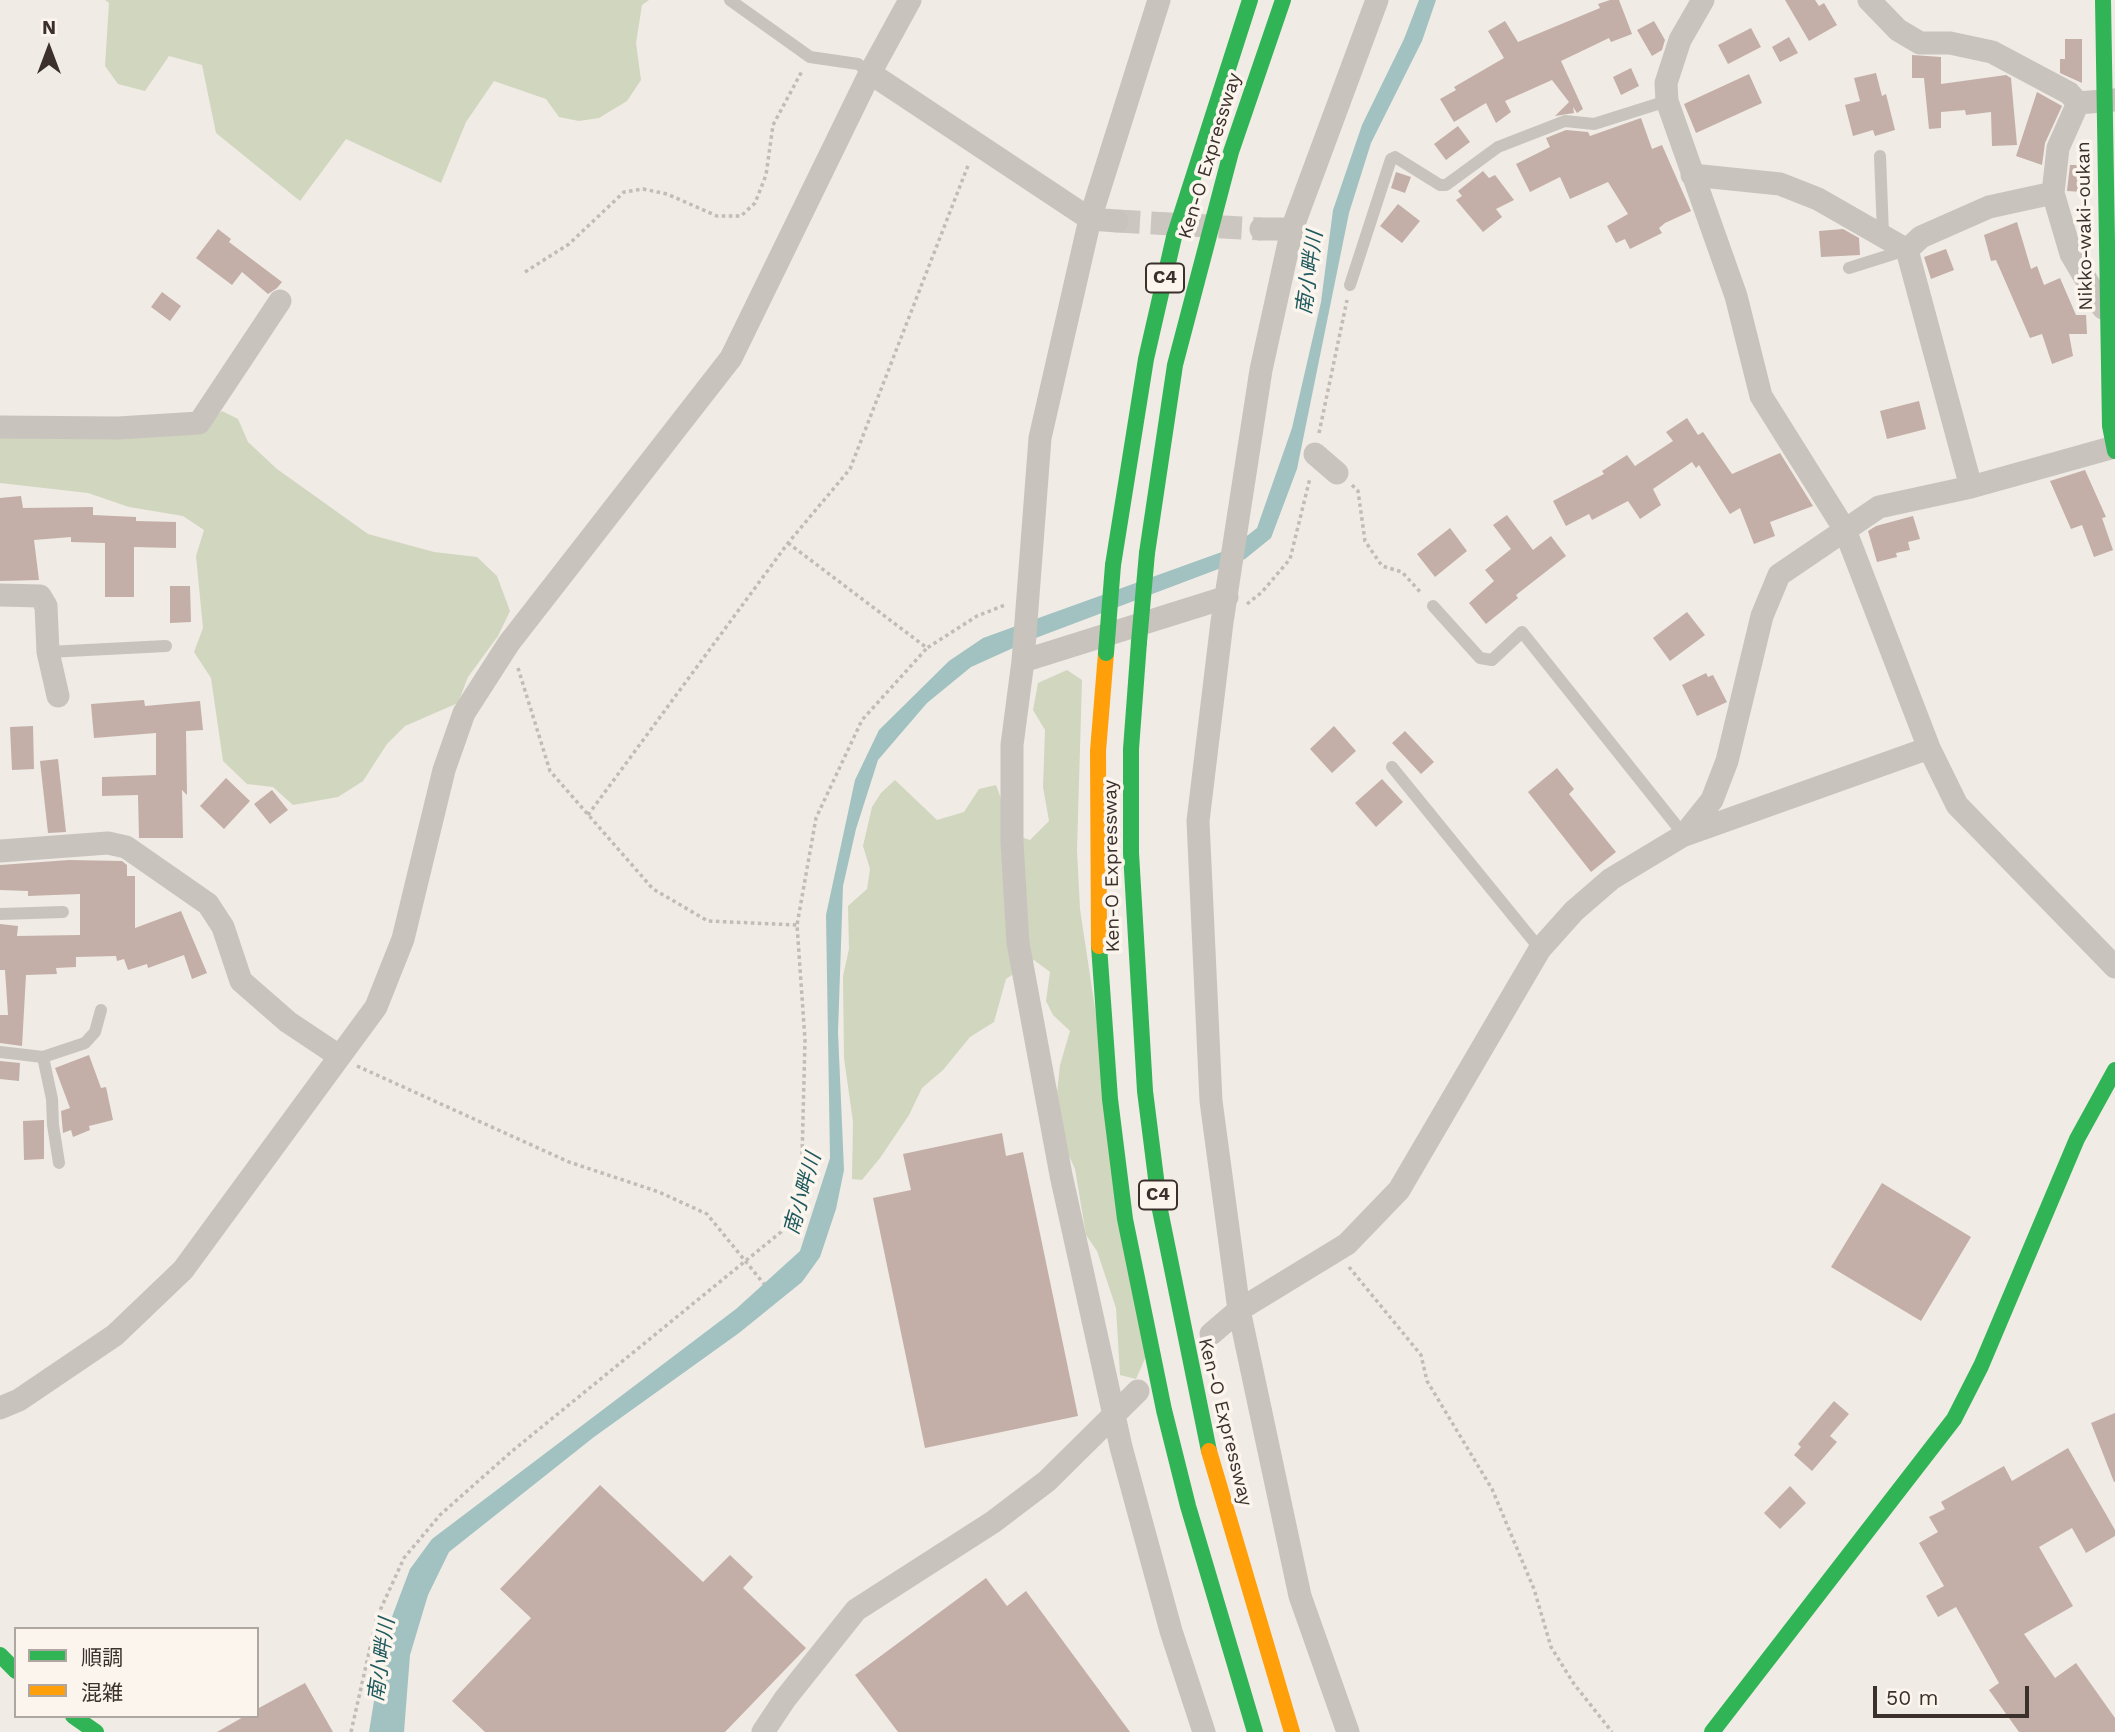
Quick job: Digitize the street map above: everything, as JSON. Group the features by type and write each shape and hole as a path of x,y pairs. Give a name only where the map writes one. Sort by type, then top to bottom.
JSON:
{"main road":[{"name":"Ken-O Expressway","path":"1250,0 1174,237 1146,359 1125,475 1113,565 1098,764 1099,971 1110,1099 1125,1219 1164,1410 1185,1494 1255,1732"},
{"name":"Ken-O Expressway","path":"1283,0 1231,152 1178,353 1147,553 1131,749 1130,853 1145,1091 1160,1210 1197,1402 1228,1522 1292,1732"},
{"name":"Nikko-waki-oukan","path":"2103,0 2109,101 2110,426 2115,449"},
{"path":"1712,1732 1954,1419 1981,1366 2077,1139 2115,1070"},
{"path":"0,1655 14,1669"},
{"path":"76,1718 96,1732"}],"street":[{"path":"0,1408 19,1400 115,1335 183,1270 376,1007 403,939 444,770 464,713 509,643 731,358 870,73 910,0"},
{"path":"1158,0 1090,219 1040,438 1023,661 1012,745 1012,842 1018,943 1061,1175 1121,1447 1171,1631 1204,1732"},
{"path":"1348,1732 1300,1596 1239,1310 1210,1101 1198,821 1227,597 1261,370 1292,229 1377,0"},
{"path":"1703,0 1680,40 1666,83 1667,101 1737,296 1761,396 1845,530 1929,748 1956,805 2115,967"},
{"path":"1869,0 1898,30 1920,43 1950,43 1992,51 2070,93 2078,103"},
{"path":"870,73 978,141 1090,219 1117,222"},
{"path":"2078,103 2109,101"},
{"path":"2078,103 2059,148 2053,193 2071,254 2111,315"},
{"path":"1692,175 1780,184 1818,199 1907,250 1971,487"},
{"path":"1907,250 1921,237 1989,207 2053,193"},
{"path":"1261,229 1292,229"},
{"path":"0,427 118,428 199,423 280,301"},
{"path":"1684,835 1712,800 1727,761 1762,616 1779,575 1879,507 1971,487 2115,449"},
{"path":"1315,454 1337,473"},
{"path":"0,595 40,596 46,606 48,652 58,696"},
{"path":"1023,661 1227,597"},
{"path":"1211,1334 1239,1310 1347,1244 1399,1190 1540,949 1574,911 1611,879 1684,835 1929,748"},
{"path":"0,851 108,843 127,847 208,904 223,927 241,981 288,1022 339,1056"},
{"path":"763,1732 785,1699 856,1611 993,1522 1047,1481 1138,1391"}],"lane":[{"path":"730,0 810,57 858,64 870,73"},
{"path":"1350,285 1391,159 1395,158 1440,186 1446,185 1499,147 1565,121 1594,124 1667,101"},
{"path":"1880,156 1883,234"},
{"path":"1849,268 1907,250"},
{"path":"1433,606 1480,658 1492,660 1522,632 1684,835"},
{"path":"48,652 166,646"},
{"path":"1392,767 1540,949"},
{"path":"0,914 63,912"},
{"path":"0,1052 43,1057 85,1043 95,1032 101,1010"},
{"path":"43,1057 52,1099 53,1125 60,1163"}],"path":[{"path":"524,272 569,244 624,192 643,189 667,194 717,216 741,216 755,204 766,175 773,125 810,57"},
{"path":"588,815 788,543 850,469 978,141"},
{"path":"1337,473 1358,491 1365,541 1382,566 1402,572 1433,606"},
{"path":"788,543 927,648"},
{"path":"351,1732 377,1617 404,1558 440,1515 511,1452 781,1232 792,1210 802,1158 805,1040 797,925 816,817 862,720 927,648 977,616 1027,597"},
{"path":"509,643 551,771 653,889 708,921 797,925"},
{"path":"339,1056 447,1109 569,1162 659,1192 707,1214 764,1284"},
{"path":"1335,1251 1421,1355 1427,1381 1492,1489 1534,1589 1551,1647 1574,1684 1612,1732"}],"green space":[{"path":"105,0 649,0 642,5 636,43 641,80 627,101 599,118 579,121 559,117 546,99 494,81 466,122 441,183 346,139 300,201 216,133 202,65 169,56 145,91 118,84 105,66 109,3"},
{"path":"222,411 238,419 248,442 277,469 368,534 434,552 477,557 497,576 510,611 498,636 468,677 458,703 405,726 387,744 363,781 338,797 293,805 273,787 247,784 223,761 211,678 194,652 203,628 196,556 204,530 183,516 129,507 88,493 0,483 0,431 196,432"},
{"path":"1067,670 1082,680 1077,850 1080,909 1147,1354 1136,1379 1120,1375 1116,1308 1097,1251 1086,1235 1075,1169 1066,1149 1057,1094 1060,1065 1070,1031 1053,1015 1046,1001 1050,972 1034,960 1006,979 994,1022 970,1037 943,1070 922,1088 909,1115 880,1158 862,1180 852,1179 853,1122 844,1058 843,976 849,949 848,906 867,889 870,869 863,846 872,807 881,793 895,780 937,820 964,812 979,789 996,785 1003,804 1002,831 1030,840 1049,821 1043,787 1045,730 1033,710 1038,683"}],"water":[{"name":"南小畔川","path":"1419,0 1436,0 1422,41 1371,143 1349,213 1297,469 1271,538 1245,559 1033,639 971,667 927,703 878,760 856,829 843,886 838,1032 844,1170 836,1209 820,1257 802,1282 739,1333 594,1437 449,1552 428,1595 410,1655 404,1732 369,1732 384,1638 410,1569 432,1539 736,1309 800,1251 830,1158 826,915 855,780 879,730 949,661 983,638 1230,549 1257,528 1292,428 1321,302 1333,210 1362,125 1404,39"}],"building":[{"path":"1619,0 1632,34 1611,42 1609,38 1561,61 1583,109 1577,113 1573,107 1574,113 1555,116 1569,102 1552,80 1505,101 1511,112 1496,123 1486,103 1454,122 1440,99 1456,90 1454,87 1504,58 1488,31 1505,21 1518,42 1600,8 1598,4"},
{"path":"1785,0 1815,0 1819,6 1824,3 1837,25 1809,41"},
{"path":"1654,21 1665,40 1662,50 1652,56 1637,30"},
{"path":"1751,28 1761,47 1728,64 1718,45"},
{"path":"1789,37 1798,53 1780,62 1772,47"},
{"path":"2065,39 2082,39 2082,83 2060,73 2060,59 2065,59"},
{"path":"1912,55 1941,57 1941,84 2006,75 2011,78 2017,145 1992,146 1991,112 1966,115 1965,110 1941,112 1941,128 1929,129 1924,78 1912,78"},
{"path":"1631,68 1639,86 1621,95 1613,77"},
{"path":"1876,73 1882,96 1886,94 1895,130 1875,136 1873,130 1853,136 1845,105 1860,101 1854,78"},
{"path":"1749,74 1762,103 1696,133 1684,104"},
{"path":"2037,92 2062,106 2045,143 2042,165 2016,156"},
{"path":"1641,118 1652,149 1662,145 1691,211 1665,223 1659,228 1662,233 1630,249 1625,239 1616,243 1607,226 1628,214 1608,182 1570,199 1560,177 1530,192 1516,164 1550,147 1546,138 1566,130 1588,132 1590,136"},
{"path":"1458,126 1470,142 1446,160 1434,144"},
{"path":"2070,165 2082,165 2082,192 2067,191"},
{"path":"1483,171 1489,178 1495,175 1514,200 1496,209 1502,217 1483,232 1456,200 1462,196 1458,191"},
{"path":"1396,172 1411,177 1405,193 1391,188"},
{"path":"1398,204 1420,221 1402,243 1380,226"},
{"path":"2017,222 2031,269 2037,266 2044,285 2060,278 2076,315 2086,315 2087,334 2069,334 2073,356 2052,364 2042,334 2030,338 1996,260 1991,261 1984,235"},
{"path":"218,229 231,239 229,242 282,282 277,288 268,294 242,272 232,285 196,258"},
{"path":"1843,229 1859,238 1860,255 1821,257 1819,231"},
{"path":"1946,249 1954,270 1931,279 1924,257"},
{"path":"162,292 181,306 170,321 151,307"},
{"path":"1919,401 1926,429 1887,439 1880,411"},
{"path":"1687,418 1698,435 1703,432 1732,474 1780,453 1813,506 1770,522 1775,536 1754,544 1740,508 1730,514 1699,465 1696,468 1692,462 1653,489 1661,505 1640,519 1628,501 1592,520 1589,514 1566,526 1553,501 1604,474 1602,471 1627,455 1635,466 1673,441 1666,432"},
{"path":"2085,470 2106,517 2102,518 2113,550 2094,557 2082,525 2071,529 2050,481"},
{"path":"21,496 23,508 93,507 93,515 136,517 136,521 176,522 176,548 134,547 134,597 105,597 105,543 71,542 71,537 34,540 39,580 0,581 0,498"},
{"path":"1507,515 1533,550 1551,536 1566,556 1516,595 1518,598 1486,624 1469,603 1494,581 1485,570 1511,549 1493,525"},
{"path":"1913,516 1920,539 1908,542 1910,550 1896,553 1897,557 1877,562 1868,531 1876,526"},
{"path":"1450,528 1467,551 1435,577 1417,554"},
{"path":"170,586 190,586 191,622 170,623"},
{"path":"1687,612 1705,635 1670,661 1653,638"},
{"path":"1706,673 1708,677 1713,675 1727,702 1697,716 1682,685"},
{"path":"144,700 145,706 200,701 203,730 186,731 187,795 182,790 183,838 139,838 138,795 102,796 102,777 156,775 156,733 94,738 91,704"},
{"path":"33,726 34,769 12,770 10,727"},
{"path":"1334,726 1356,751 1332,773 1310,749"},
{"path":"1405,731 1434,762 1421,774 1392,743"},
{"path":"58,759 66,832 48,833 40,761"},
{"path":"1557,768 1574,789 1569,794 1616,852 1591,872 1528,792"},
{"path":"226,778 250,801 224,829 200,806"},
{"path":"1382,779 1403,802 1376,827 1355,803"},
{"path":"272,790 288,810 270,824 254,804"},
{"path":"69,860 122,861 127,865 127,876 135,876 135,928 181,911 207,973 192,979 184,955 148,968 147,964 128,970 124,959 117,961 116,956 76,957 76,967 56,968 57,974 26,975 22,1046 0,1043 0,1015 8,1015 5,970 0,970 0,924 18,926 17,936 80,935 80,894 28,896 28,891 0,890 0,865"},
{"path":"89,1055 101,1088 106,1087 113,1120 89,1126 90,1130 73,1137 71,1130 63,1133 61,1111 70,1108 55,1068"},
{"path":"0,1061 20,1063 19,1081 0,1079"},
{"path":"44,1120 44,1159 24,1160 23,1121"},
{"path":"1002,1133 1006,1156 1023,1152 1078,1416 925,1448 873,1198 911,1190 903,1154"},
{"path":"1882,1183 1971,1237 1921,1321 1831,1267"},
{"path":"1834,1401 1849,1414 1830,1436 1837,1442 1812,1471 1794,1455 1801,1447 1798,1444"},
{"path":"2115,1413 2115,1482 2114,1482 2091,1423"},
{"path":"2068,1448 2115,1530 2115,1536 2086,1553 2072,1528 2039,1547 2073,1606 2024,1634 2055,1678 2076,1663 2115,1718 2115,1732 2019,1732 1989,1690 1999,1683 1956,1607 1938,1617 1926,1596 1944,1586 1919,1543 1938,1532 1929,1517 1945,1509 1941,1502 2004,1466 2012,1481"},
{"path":"600,1485 703,1582 730,1555 753,1577 743,1588 806,1648 725,1732 485,1732 452,1701 531,1618 500,1589"},
{"path":"1790,1486 1806,1503 1780,1529 1764,1513"},
{"path":"986,1578 1007,1606 1026,1591 1130,1732 898,1732 855,1675"},
{"path":"305,1683 333,1732 217,1732 242,1718 259,1718 259,1708"}],"tunnel":[{"path":"1117,221 1261,229"}],"traffic: fast":[{"path":"1113,565 1146,359 1174,237 1250,0"},
{"path":"1147,553 1175,365 1231,152 1283,0"},
{"path":"2103,0 2110,426 2115,451"},
{"path":"1139,642 1147,553"},
{"path":"1106,653 1113,565"},
{"path":"1139,642 1131,749 1131,853 1145,1091 1160,1210 1209,1451"},
{"path":"1099,946 1110,1099 1125,1219 1164,1410 1188,1506 1255,1732"},
{"path":"1712,1732 1954,1419 1981,1366 2077,1139 2115,1070"},
{"path":"0,1655 14,1669"},
{"path":"76,1718 96,1732"}],"traffic: slow":[{"path":"1099,946 1098,751 1106,653"},
{"path":"1209,1451 1292,1732"}]}
